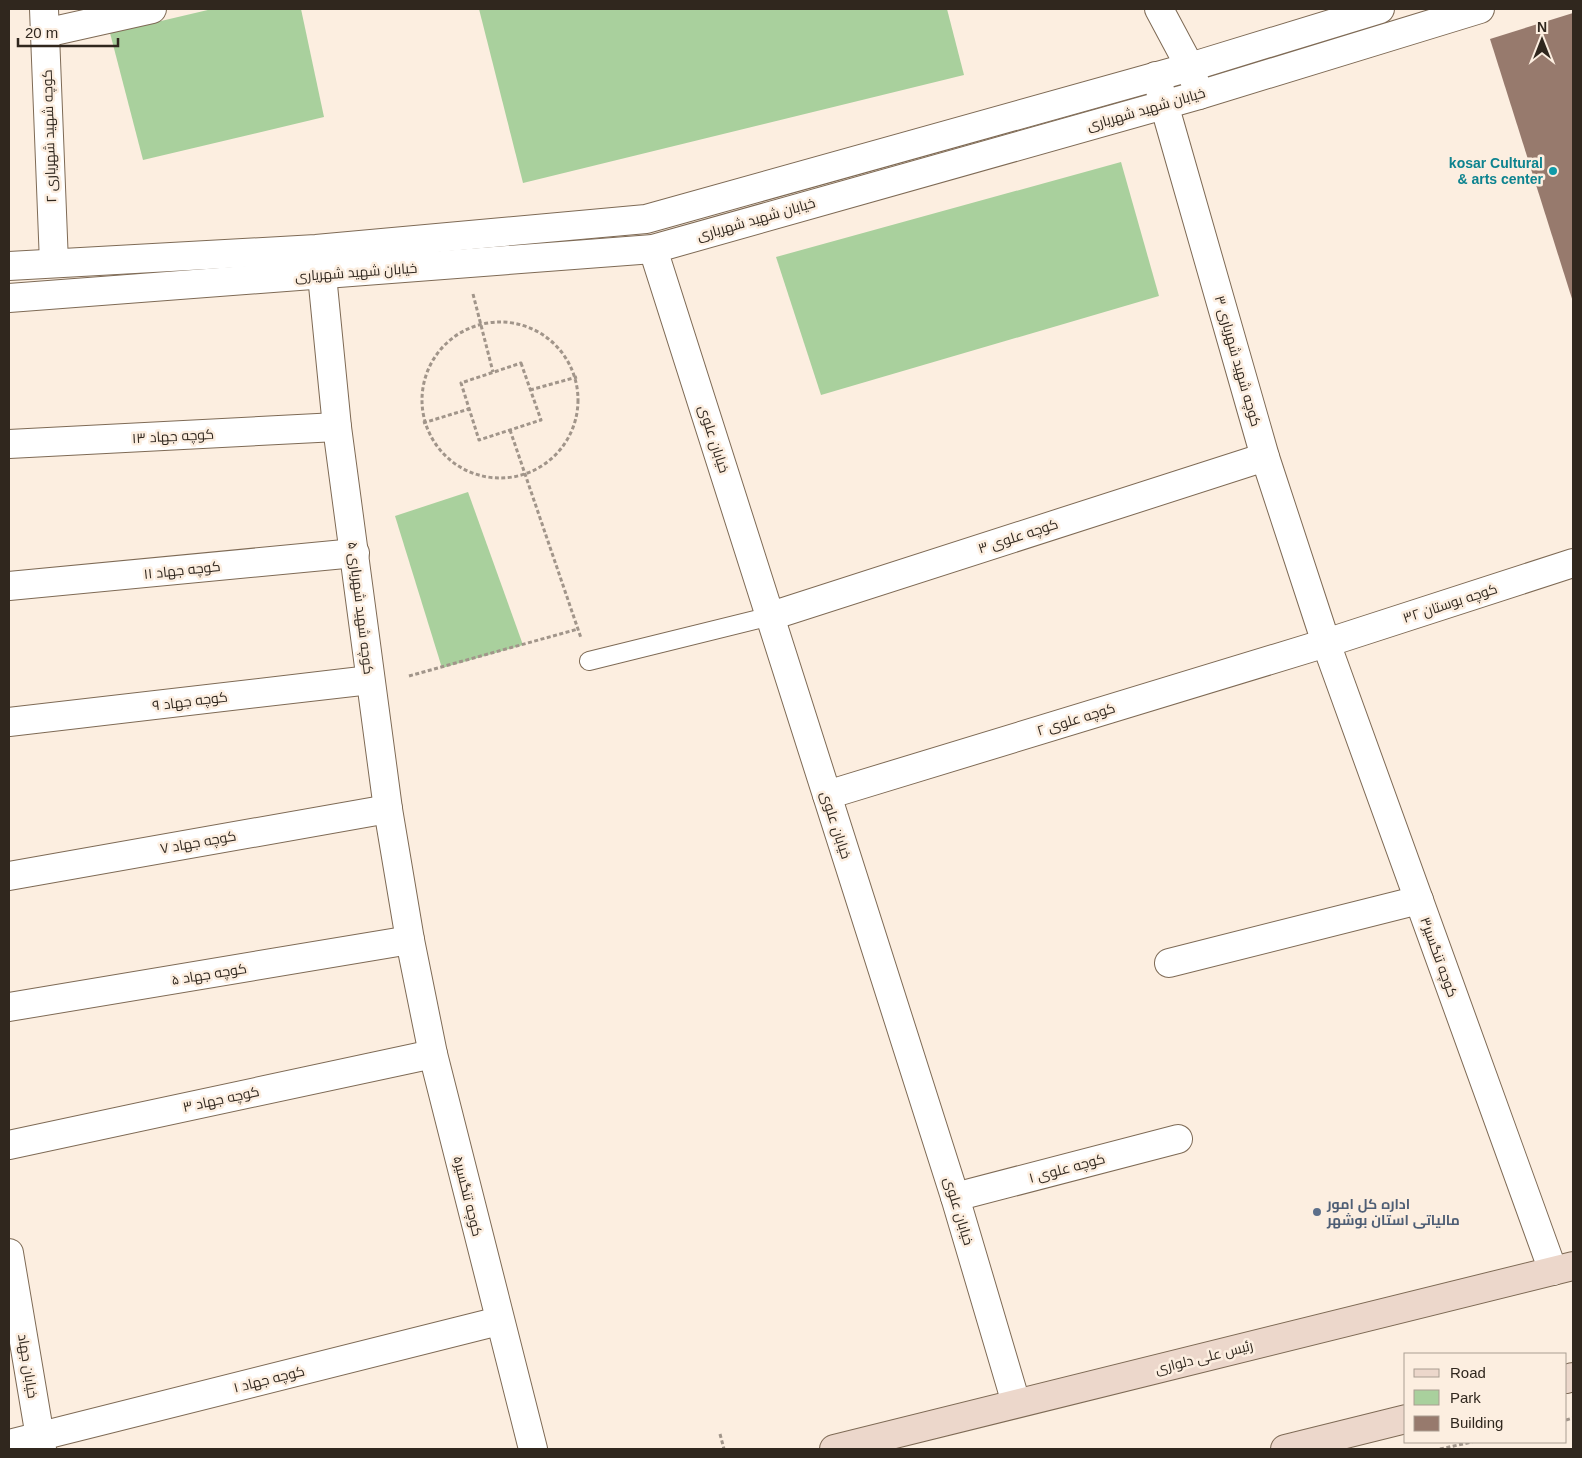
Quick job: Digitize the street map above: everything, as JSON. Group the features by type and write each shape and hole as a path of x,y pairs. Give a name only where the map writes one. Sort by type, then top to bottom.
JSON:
{"main road":[{"name":"رئیس علی دلواری","path":"834,1449 1563,1269"},
{"path":"1285,1449 1404,1419"}],"street":[{"path":"45,21 152,9"},
{"path":"1159,9 1190,67 1199,95"},
{"name":"خیابان شهید شهریاری","path":"9,266 316,249 646,219 1190,67 1380,9"},
{"name":"خیابان شهید شهریاری","path":"9,298 653,249 1199,95 1480,9"},
{"name":"کوچه شهید شهریاری ۲","path":"45,21 54,263"},
{"name":"کوچه شهید شهریاری ۳","path":"1156,76 1265,457 1326,644"},
{"name":"خیابان علوی","path":"653,249 772,616 955,1197 1016,1403"},
{"name":"کوچه شهید شهریاری ۵","path":"322,275 337,427 355,553 370,680 388,809 410,940"},
{"name":"کوچه جهاد ۱۳","path":"9,444 337,427"},
{"name":"کوچه علوی ۳","path":"772,616 1265,457"},
{"name":"کوچه جهاد ۱۱","path":"9,586 355,553"},
{"name":"کوچه بوستان ۳۲","path":"1326,644 1573,563"},
{"name":"کوچه علوی ۲","path":"827,795 1326,644"},
{"name":"کوچه تنگسیر۳","path":"1326,644 1419,900 1563,1269"},
{"name":"کوچه جهاد ۹","path":"9,722 370,680"},
{"name":"کوچه جهاد ۷","path":"9,876 388,809"},
{"path":"1169,963 1419,900"},
{"name":"کوچه جهاد ۵","path":"9,1007 410,940"},
{"name":"کوچه تنگسیر۵","path":"410,940 433,1054 499,1321 533,1449"},
{"name":"کوچه جهاد ۳","path":"9,1145 433,1054"},
{"name":"کوچه علوی ۱","path":"955,1197 1178,1139"},
{"name":"خیابان جهاد","path":"9,1253 40,1443"},
{"name":"کوچه جهاد ۱","path":"9,1444 40,1443 499,1321"}],"lane":[{"path":"589,661 772,616"}],"path":[{"path":"472,290 493,372"},
{"path":"480,323 521,323 556,343 577,377 579,418 560,454 526,476 483,478 445,458 423,423 422,380 443,343 480,323"},
{"path":"521,363 541,420 478,440 461,383 493,372 521,363"},
{"path":"530,390 577,377"},
{"path":"423,423 469,409"},
{"path":"510,430 589,661"},
{"path":"409,676 578,629"},
{"path":"720,1434 724,1449"},
{"path":"1440,1449 1467,1443"}],"green space":[{"path":"212,9 301,9 324,117 143,160 110,33"},
{"path":"479,9 947,9 964,75 523,183"},
{"path":"1121,162 1159,296 821,395 776,257"},
{"path":"468,492 523,645 442,668 395,516"}],"building":[{"name":"kosar Cultural & arts center","path":"1573,13 1573,302 1490,39"}],"place":[{"name":"kosar Cultural & arts center","path":"1553,171"},
{"name":"اداره کل امور مالیاتی استان بوشهر","path":"1317,1212"}]}
